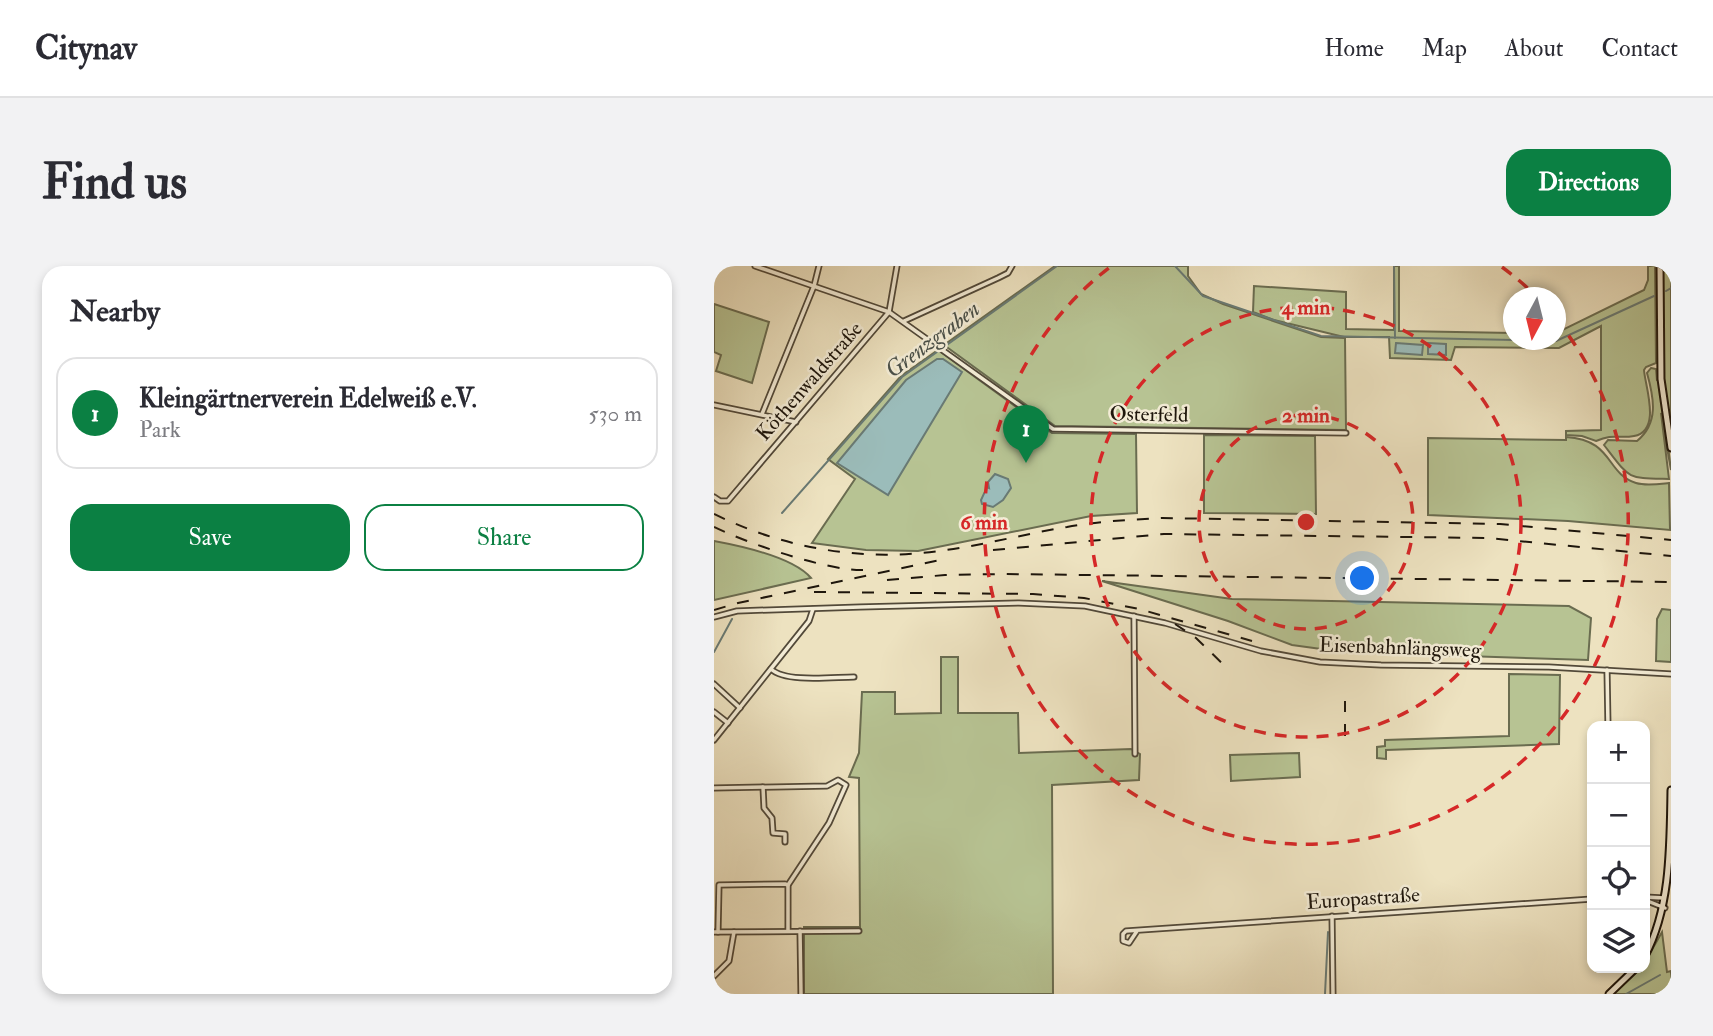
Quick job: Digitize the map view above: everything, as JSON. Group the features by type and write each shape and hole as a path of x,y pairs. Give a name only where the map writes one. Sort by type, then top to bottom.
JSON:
{"main road":[{"path":"1660,266 1661,379 1671,448"},
{"path":"1650,947 1667,898 1671,790"},
{"path":"1609,994 1631,973"}],"street":[{"name":"Osterfeld","path":"758,266 889,312 1053,429 1346,433"},
{"path":"762,414 814,286 819,266"},
{"name":"Köthenwaldstraße","path":"714,498 728,501 889,312 897,266"},
{"path":"904,321 1008,273 1012,266"},
{"path":"714,405 796,422"},
{"name":"Eisenbahnlängsweg","path":"714,617 737,611 1051,604 1100,607 1251,648 1320,662 1671,674"},
{"path":"714,740 809,621 813,609"},
{"path":"1134,615 1136,754"},
{"path":"771,669 789,677 854,677"},
{"path":"1607,670 1608,721"},
{"path":"714,684 740,708"},
{"path":"714,712 727,723"},
{"path":"714,788 827,786 838,780 846,785 829,823 788,885 788,931"},
{"path":"763,787 764,808 772,818 773,832 785,834 785,842"},
{"path":"788,885 719,885 716,932 859,931"},
{"path":"1650,899 1667,898"},
{"name":"Europastraße","path":"1137,931 1129,943 1123,941 1126,931 1587,899"},
{"path":"1650,901 1665,908"},
{"path":"1332,916 1333,994"},
{"path":"800,931 800,994"},
{"path":"714,976 729,961 734,932"}],"green space":[{"path":"1055,266 1188,266 1188,276 1201,294 1321,337 1345,338 1346,430 1055,426 944,345"},
{"path":"1394,266 1399,266 1399,331 1503,333 1503,347 1455,347 1451,360 1390,358 1389,337 1344,337 1274,320 1253,312 1254,286 1346,292 1346,329 1394,330"},
{"path":"1648,266 1655,266 1656,363 1644,370 1650,407 1648,426 1634,436 1607,437 1596,441 1582,436 1566,435 1566,431 1601,430 1601,326 1566,344 1566,328 1644,290 1648,280"},
{"path":"1662,266 1671,266 1671,435 1664,386"},
{"path":"714,304 769,322 752,383 716,371 721,355 714,352"},
{"path":"938,350 1052,433 1136,434 1137,513 1091,516 918,551 866,550 812,543 855,479 828,459 901,376"},
{"path":"1651,368 1656,369 1657,381 1657,371 1659,374 1671,470 1661,413 1669,479 1630,475 1604,445 1608,440 1637,441 1649,426 1653,401 1647,373"},
{"path":"1204,435 1315,436 1316,514 1204,513"},
{"path":"1566,437 1593,444 1619,472 1636,483 1669,483 1670,530 1568,521 1428,515 1428,438 1566,440"},
{"path":"714,541 780,558 811,578 714,600"},
{"path":"1102,581 1232,599 1569,606 1591,618 1588,660 1343,652 1292,645 1228,621"},
{"path":"1662,609 1671,610 1671,662 1656,661 1657,619"},
{"path":"941,657 958,657 958,713 1018,713 1019,753 1131,749 1140,754 1139,780 1052,785 1053,994 804,994 804,927 860,927 859,778 849,777 859,753 862,692 895,692 895,714 941,713"},
{"path":"1509,674 1560,675 1559,744 1386,750 1386,759 1377,758 1377,747 1385,746 1385,740 1509,736"},
{"path":"1299,753 1300,777 1231,781 1230,755"},
{"path":"1662,932 1667,972 1671,971 1671,994 1613,994 1636,973 1650,973 1650,953"}],"water":[{"path":"1396,343 1423,345 1422,355 1395,353"},
{"path":"1428,343 1446,344 1446,355 1428,354"},
{"path":"937,359 943,359 962,372 888,495 837,463 906,380"},
{"path":"995,474 1008,479 1011,488 1003,500 993,507 982,504 981,500 987,487 989,488 988,482"}],"waterway":[{"name":"Grenzgraben","path":"782,513 902,377 1057,266"},
{"path":"1175,266 1203,296 1321,336 1556,341 1654,296"},
{"path":"1394,266 1395,338"},
{"path":"1666,291 1671,288"},
{"name":"Grenzgraben","path":"714,652 732,619"},
{"path":"1325,994 1328,932"},
{"path":"1626,994 1660,975"}],"railway":[{"path":"714,514 763,534 814,548 894,555 939,551 1079,525 1162,518 1500,524 1671,540"},
{"path":"714,527 746,541 809,561 863,570"},
{"path":"993,550 1164,534 1488,538 1671,556"},
{"path":"714,610 940,560"},
{"path":"887,580 1004,574 1671,582"},
{"path":"814,592 1033,594 1084,598 1139,609 1252,641"},
{"path":"1175,624 1196,638 1228,669"},
{"path":"1345,701 1345,736"}],"place":[{"name":"Kleingärtnerverein Edelweiß e.V.","path":"1026,463"}]}
